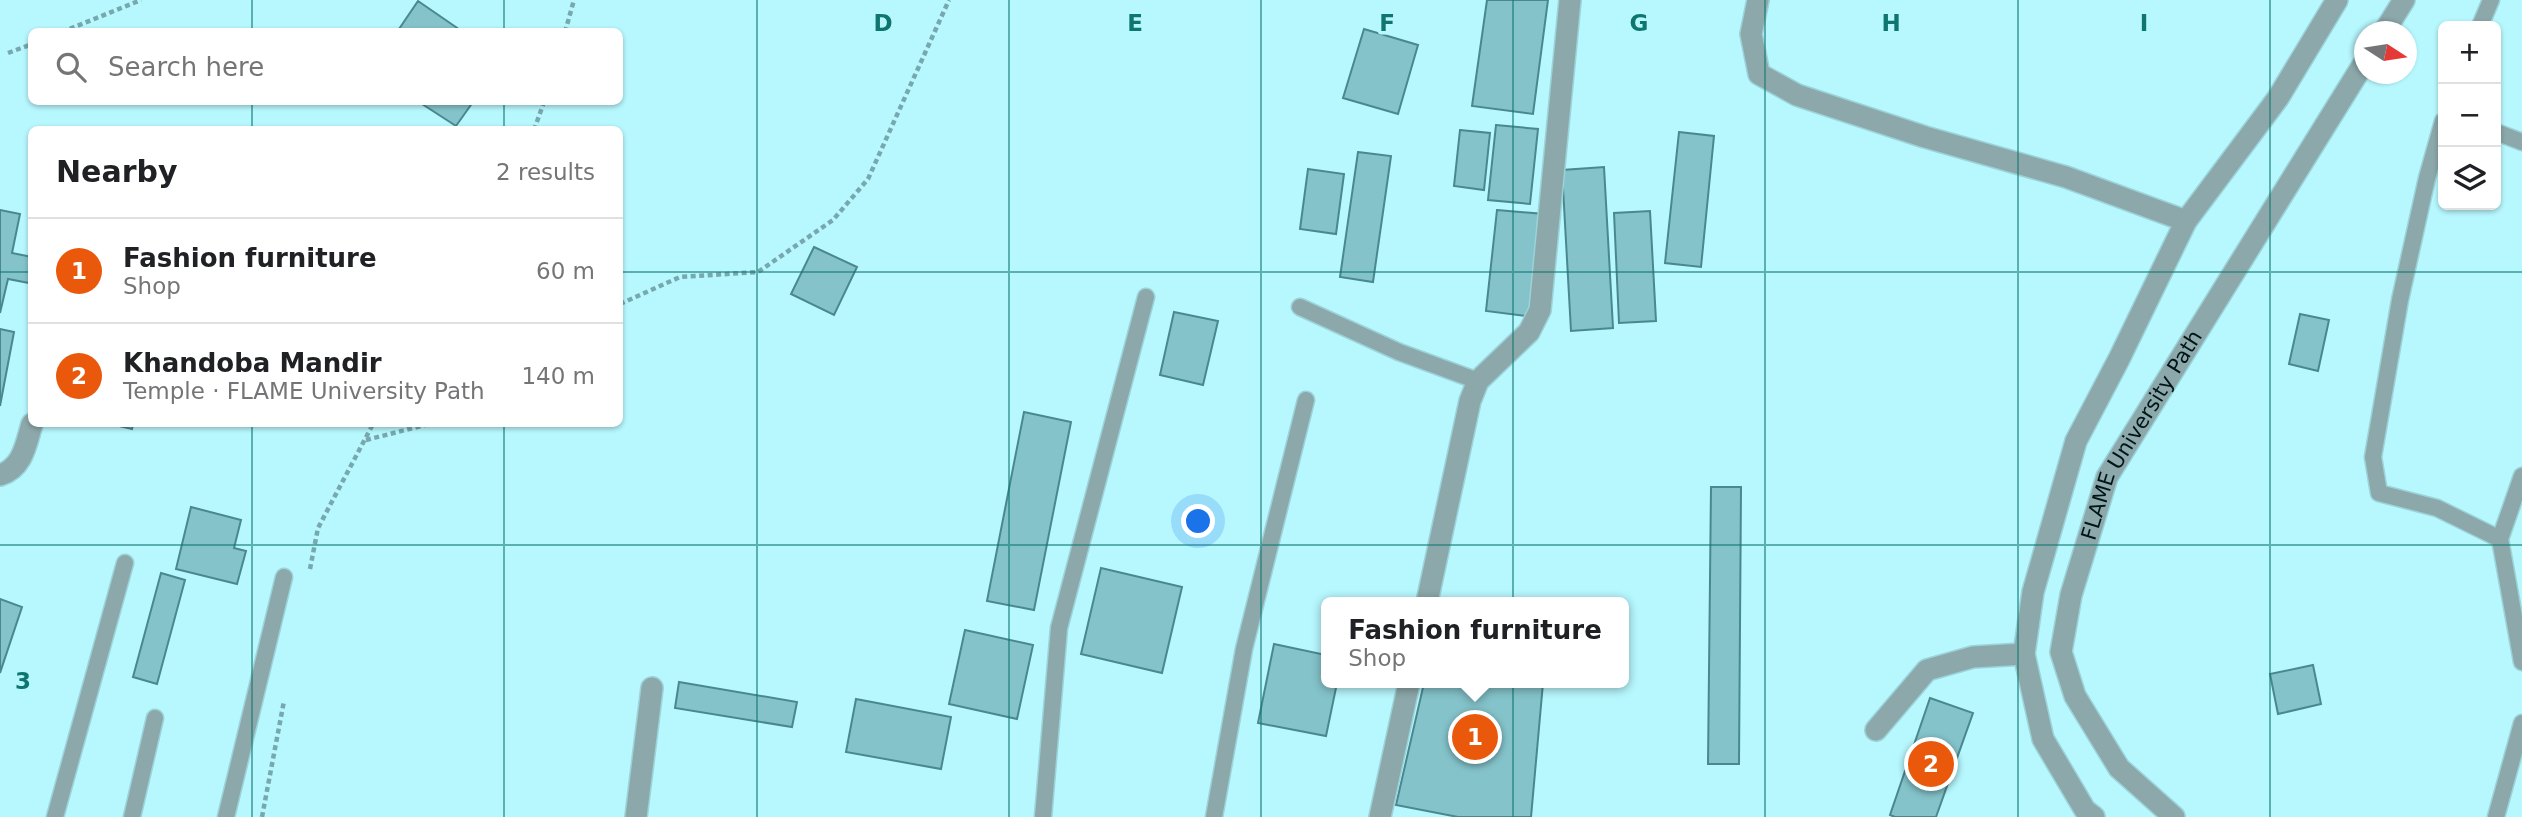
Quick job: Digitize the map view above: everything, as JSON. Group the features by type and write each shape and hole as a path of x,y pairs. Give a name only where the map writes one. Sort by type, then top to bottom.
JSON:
{"street":[{"path":"1428,597 1470,401 1478,381 1529,332 1539,310 1570,0"},
{"path":"1758,0 1751,34 1759,74 1797,95 1925,137 2066,177 2186,220"},
{"path":"2094,817 2085,810 2043,739 2024,654 2033,592 2076,441 2186,220 2278,98 2337,0"},
{"path":"2391,21 2404,0"},
{"name":"FLAME University Path","path":"2174,817 2119,768 2075,696 2061,652 2071,595 2107,477 2354,78"},
{"path":"0,475 14,467 23,456 31,427"},
{"path":"1876,730 1927,670 1973,657 2024,654"},
{"path":"636,817 652,688"},
{"path":"1380,817 1408,688"}],"lane":[{"path":"2482,21 2491,0"},
{"path":"2501,134 2522,142"},
{"path":"2438,139 2400,300 2373,457 2379,493 2437,508 2500,539"},
{"path":"1043,817 1059,628 1146,297"},
{"path":"1300,307 1399,352 1478,381"},
{"path":"1214,817 1244,649 1306,400"},
{"path":"2522,476 2500,539 2522,662"},
{"path":"55,817 125,563"},
{"path":"226,817 284,577"},
{"path":"132,817 155,718"},
{"path":"2496,817 2522,723"}],"path":[{"path":"72,28 141,0"},
{"path":"566,28 574,0"},
{"path":"623,303 680,277 758,272 833,220 868,179 948,0"},
{"path":"8,53 28,46"},
{"path":"535,126 543,105"},
{"path":"308,580 318,528 372,427"},
{"path":"365,440 417,427"},
{"path":"262,817 285,699"}],"building":[{"path":"1487,0 1548,0 1533,114 1472,106"},
{"path":"418,1 457,28 400,28"},
{"path":"1364,29 1418,45 1398,114 1343,98"},
{"path":"424,105 471,105 456,126"},
{"path":"1496,125 1538,129 1530,204 1488,200"},
{"path":"1460,130 1490,133 1484,190 1454,186"},
{"path":"1679,132 1714,136 1701,267 1665,263"},
{"path":"1358,152 1391,156 1373,282 1340,277"},
{"path":"1604,167 1613,328 1571,331 1562,170"},
{"path":"1308,169 1344,174 1336,234 1300,229"},
{"path":"0,210 20,214 12,253 28,256 28,283 8,279 0,313"},
{"path":"1497,210 1544,214 1533,317 1486,311"},
{"path":"1650,211 1656,321 1619,323 1614,213"},
{"path":"814,247 857,267 834,315 791,294"},
{"path":"1174,312 1218,321 1203,385 1160,375"},
{"path":"2300,314 2329,320 2318,371 2289,364"},
{"path":"0,329 14,332 0,406"},
{"path":"1024,412 1071,422 1034,610 987,601"},
{"path":"1711,487 1741,487 1739,764 1708,764"},
{"path":"191,507 241,520 234,548 246,551 237,584 176,569"},
{"path":"1101,568 1182,587 1162,673 1081,654"},
{"path":"161,573 185,580 157,684 133,677"},
{"path":"0,599 22,607 0,673"},
{"path":"965,630 1033,645 1017,719 949,704"},
{"path":"1274,644 1321,654 1321,688 1336,688 1326,736 1258,723"},
{"path":"2313,665 2321,704 2278,714 2270,674"},
{"path":"679,682 797,702 792,727 675,708"},
{"path":"1423,688 1543,688 1531,817 1458,817 1396,805"},
{"path":"1930,698 1973,713 1936,817 1895,817 1890,815"},
{"path":"856,699 951,717 941,769 846,752"}],"place":[{"name":"Fashion furniture","path":"1475,737"},
{"name":"Khandoba Mandir","path":"1931,764"}]}
